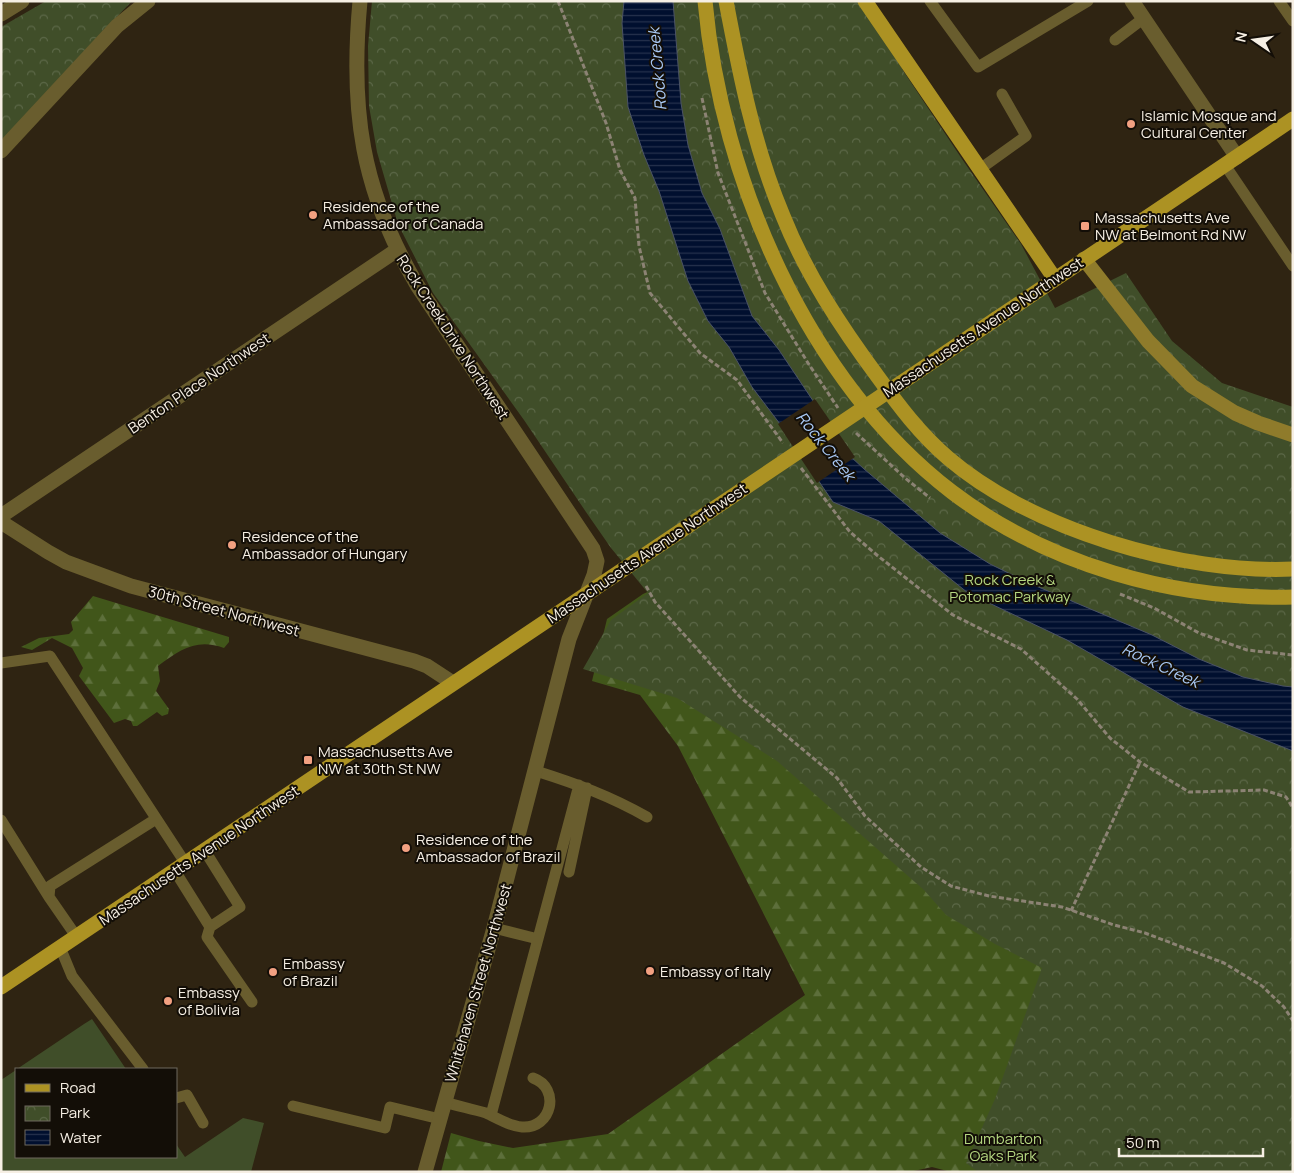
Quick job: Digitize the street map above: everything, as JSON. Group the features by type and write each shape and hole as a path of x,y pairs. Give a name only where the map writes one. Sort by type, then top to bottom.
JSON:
{"main road":[{"path":"705,1 721,104 744,183 773,258 788,290 840,373 898,444 945,486 979,511 1041,546 1075,560 1105,570 1169,586 1240,596 1293,597"},
{"path":"726,1 741,80 760,152 772,189 798,249 816,284 845,331 905,414 926,438 949,459 1003,496 1065,526 1099,539 1136,550 1210,564 1245,568 1293,569"},
{"path":"865,1 1055,279"},
{"name":"Massachusetts Avenue Northwest","path":"1,987 1293,119"}],"street":[{"path":"1,14 22,1"},
{"path":"1,151 116,26 148,1"},
{"name":"Rock Creek Drive Northwest","path":"360,1 356,88 359,126 374,191 397,250 417,285 593,549 597,561 588,592"},
{"path":"1132,1 1231,161"},
{"name":"Benton Place Northwest","path":"1,516 397,250"},
{"path":"1084,259 1148,341 1192,386 1235,413 1293,435"},
{"name":"30th Street Northwest","path":"1,522 48,552 99,575 131,586 414,661 427,666 453,683"},
{"name":"Whitehaven Street Northwest","path":"425,1172 494,928 569,639 588,592"}],"lane":[{"path":"930,1 978,68 1088,1"},
{"path":"1279,1 1293,21"},
{"path":"1115,40 1144,18"},
{"path":"980,169 1026,136 1002,94"},
{"path":"1231,161 1293,266"},
{"path":"1,663 50,656 156,819 210,927 208,937 252,1002"},
{"path":"536,771 583,786 619,801 647,818"},
{"path":"569,872 583,786"},
{"path":"490,1115 538,939 583,786"},
{"path":"49,897 50,886 156,819"},
{"path":"1,820 76,936"},
{"path":"205,851 240,907 210,927"},
{"path":"494,928 538,939"},
{"path":"60,947 72,976 142,1068"},
{"path":"444,1102 490,1115 515,1126 524,1127 537,1124 546,1116 550,1104 549,1093 544,1084 533,1078"},
{"path":"178,1097 187,1095 202,1123"},
{"path":"293,1106 385,1128 390,1107 440,1119"}],"path":[{"path":"558,1 606,123 620,170 634,198 639,246 650,293 700,353 736,380 789,451"},
{"path":"800,466 850,532 953,615 1021,648 1077,699 1110,738 1140,762 1189,792 1264,790 1286,797 1293,808"},
{"path":"646,586 655,602 740,697 838,778 865,816 921,867 951,886 989,896 1062,907 1114,925 1145,933 1224,964 1262,986 1284,1006 1293,1021"},
{"path":"1071,910 1140,762"}],"green space":[{"path":"46,1 132,1 88,47 17,132 1,139 1,27"},
{"name":"Rock Creek & Potomac Parkway","path":"372,1 863,1 904,72 1021,244 1055,308 1126,273 1172,341 1222,383 1293,407 1293,1172 978,1172 966,1163 995,1099 1042,968 995,944 946,915 924,890 777,761 677,698 583,669 611,620 648,593 611,548 524,420 433,293 398,224 377,152 369,106 368,46"},
{"name":"Dumbarton Oaks Park","path":"703,567 1293,1172 951,1172 932,1167 909,1172 441,1172 451,1133 513,1148 608,1134 805,995 678,746 640,695 592,681 607,619 643,594"},
{"path":"93,596 229,637 229,642 224,648 205,644 189,647 158,666 160,681 156,691 169,709 168,714 162,716 157,712 137,726 133,726 131,721 125,719 114,723 79,676 83,668 72,648 52,638 32,650 21,647 39,638 69,634 73,630 71,622"},
{"path":"92,1019 125,1068 18,1068"},
{"path":"15,1071 15,1158 178,1158 178,1147 185,1157 243,1118 264,1123 251,1172 1,1172 1,1080"}],"water":[{"name":"Rock Creek","path":"624,1 673,1 681,103 688,145 702,193 720,229 752,316 779,350 850,456 940,533 990,564 1029,583 1152,635 1199,659 1243,677 1293,687 1293,751 1183,707 1067,640 968,593 879,521 833,502 780,424 752,387 729,347 708,321 688,281 659,191 644,155 628,107 622,23"}],"pier":[{"path":"815,399 855,457 817,483 778,424"}],"place":[{"name":"Islamic Mosque and Cultural Center","path":"1131,124"},
{"name":"Residence of the Ambassador of Canada","path":"313,215"},
{"name":"Massachusetts Ave NW at Belmont Rd NW","path":"1085,226"},
{"name":"Residence of the Ambassador of Hungary","path":"232,545"},
{"name":"Massachusetts Ave NW at 30th St NW","path":"308,760"},
{"name":"Residence of the Ambassador of Brazil","path":"406,848"},
{"name":"Embassy of Italy","path":"650,971"},
{"name":"Embassy of Brazil","path":"273,972"},
{"name":"Embassy of Bolivia","path":"168,1001"}]}
